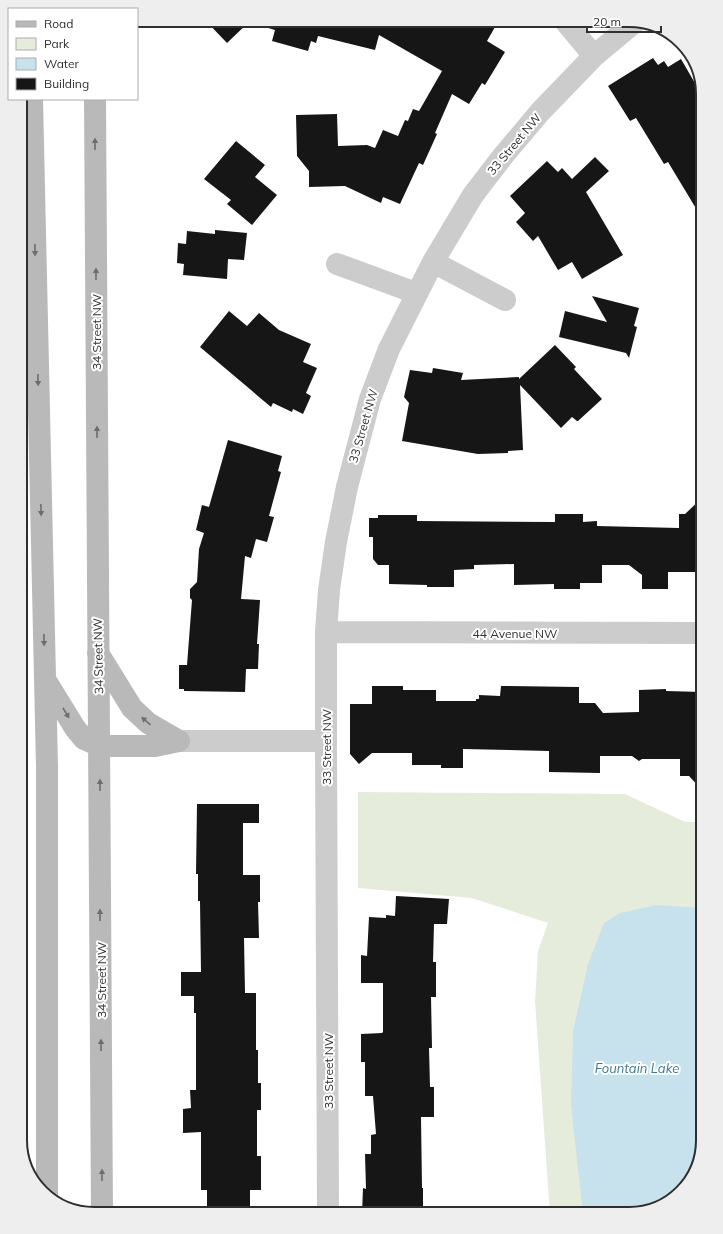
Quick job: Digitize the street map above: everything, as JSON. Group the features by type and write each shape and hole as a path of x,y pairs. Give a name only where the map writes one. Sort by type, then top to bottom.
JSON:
{"main road":[{"path":"32,100 47,767 47,1187"},
{"name":"34 Street NW","path":"95,100 102,1207"},
{"path":"98,652 132,708 148,723 179,741"},
{"path":"45,680 75,728 84,738 100,746 155,746 179,741"}],"street":[{"path":"570,27 594,56"},
{"name":"33 Street NW","path":"328,1207 326,632 329,590 336,542 354,459 370,400 389,349 433,262 473,194 540,112 594,56 629,27"},
{"path":"433,262 505,300"},
{"path":"337,264 416,294"},
{"name":"44 Avenue NW","path":"326,632 696,633"},
{"path":"179,741 326,741"}],"green space":[{"path":"358,792 625,794 685,822 696,822 696,1140 694,1157 691,1166 682,1181 666,1196 646,1205 629,1207 550,1207 535,1001 538,951 548,923 472,898 358,888"}],"water":[{"name":"Fountain Lake","path":"656,905 696,908 696,1140 694,1157 687,1174 682,1181 666,1196 659,1200 646,1205 629,1207 582,1207 571,1105 573,1031 588,964 604,923 620,913"}],"building":[{"path":"212,27 244,27 227,43"},
{"path":"265,27 495,27 487,41 505,52 485,85 482,83 469,104 452,94 435,133 437,134 423,165 419,163 400,204 383,197 381,203 345,186 309,187 309,171 297,156 296,115 337,114 338,146 367,145 375,148 383,130 398,136 405,120 408,121 413,109 419,111 442,71 379,35 375,50 318,36 316,43 311,41 308,51 272,41 275,30"},
{"path":"653,58 658,65 664,61 668,67 681,59 695,84 696,208 668,162 664,164 636,118 630,121 608,86"},
{"path":"236,141 265,165 255,177 277,195 252,225 227,204 231,200 204,179"},
{"path":"595,157 609,171 586,192 623,255 582,279 572,262 558,270 538,236 533,241 516,222 525,213 510,196 547,161 558,172 562,168 572,179"},
{"path":"215,230 247,233 244,260 228,259 227,279 183,275 184,264 177,263 178,243 186,244 187,231 215,234"},
{"path":"592,296 639,308 634,326 637,327 629,358 626,353 559,337 565,311 607,322"},
{"path":"229,311 247,326 259,313 279,330 311,344 303,362 317,368 306,393 311,396 303,414 293,409 292,412 273,403 271,407 200,347"},
{"path":"555,345 576,367 574,369 602,399 578,421 572,417 561,428 520,385 523,450 508,451 508,453 478,454 402,441 409,403 404,397 410,370 432,373 433,368 463,373 461,380 519,377 519,379"},
{"path":"228,440 282,456 278,471 281,472 269,516 274,517 267,542 256,539 251,558 245,556 241,599 260,600 257,644 259,644 258,669 246,669 245,692 184,691 184,689 179,689 179,665 187,665 192,600 190,598 190,589 197,582 199,549 204,533 196,530 202,505 209,507"},
{"path":"696,504 696,572 668,572 668,589 642,589 642,575 629,565 602,565 602,583 580,583 580,589 554,589 554,584 514,585 514,564 474,565 474,569 454,570 454,587 427,587 427,585 389,584 389,565 378,565 373,559 373,537 369,537 369,518 378,518 378,515 417,515 417,521 555,522 555,514 583,514 583,522 597,521 597,526 679,528 679,514 685,514"},
{"path":"372,686 403,686 403,690 436,690 436,701 476,701 476,699 479,699 479,695 500,696 501,686 579,687 579,703 595,703 603,713 639,712 639,690 666,689 666,691 696,692 696,784 689,776 680,776 680,759 642,759 639,761 632,756 600,756 600,773 549,772 549,751 463,749 463,768 441,768 441,765 412,765 412,753 372,753 359,764 350,754 350,704 372,704"},
{"path":"197,804 259,804 259,823 243,823 243,875 260,875 260,902 258,902 259,938 244,938 245,993 256,993 256,1050 258,1050 258,1083 261,1083 261,1110 257,1110 257,1156 261,1156 261,1190 250,1190 250,1207 207,1207 207,1190 201,1190 201,1132 183,1133 183,1109 191,1108 190,1090 196,1090 196,1013 194,1013 194,996 181,996 181,972 201,972 200,901 198,901 198,874 196,874"},
{"path":"396,896 449,899 447,924 434,924 433,962 436,962 436,997 431,997 432,1048 429,1048 430,1087 434,1087 434,1117 421,1117 423,1207 362,1207 363,1188 366,1189 365,1154 371,1154 371,1135 376,1134 373,1096 365,1096 365,1062 361,1062 361,1034 383,1032 383,983 361,983 361,955 367,956 369,917 386,918 386,915 395,916"}]}
